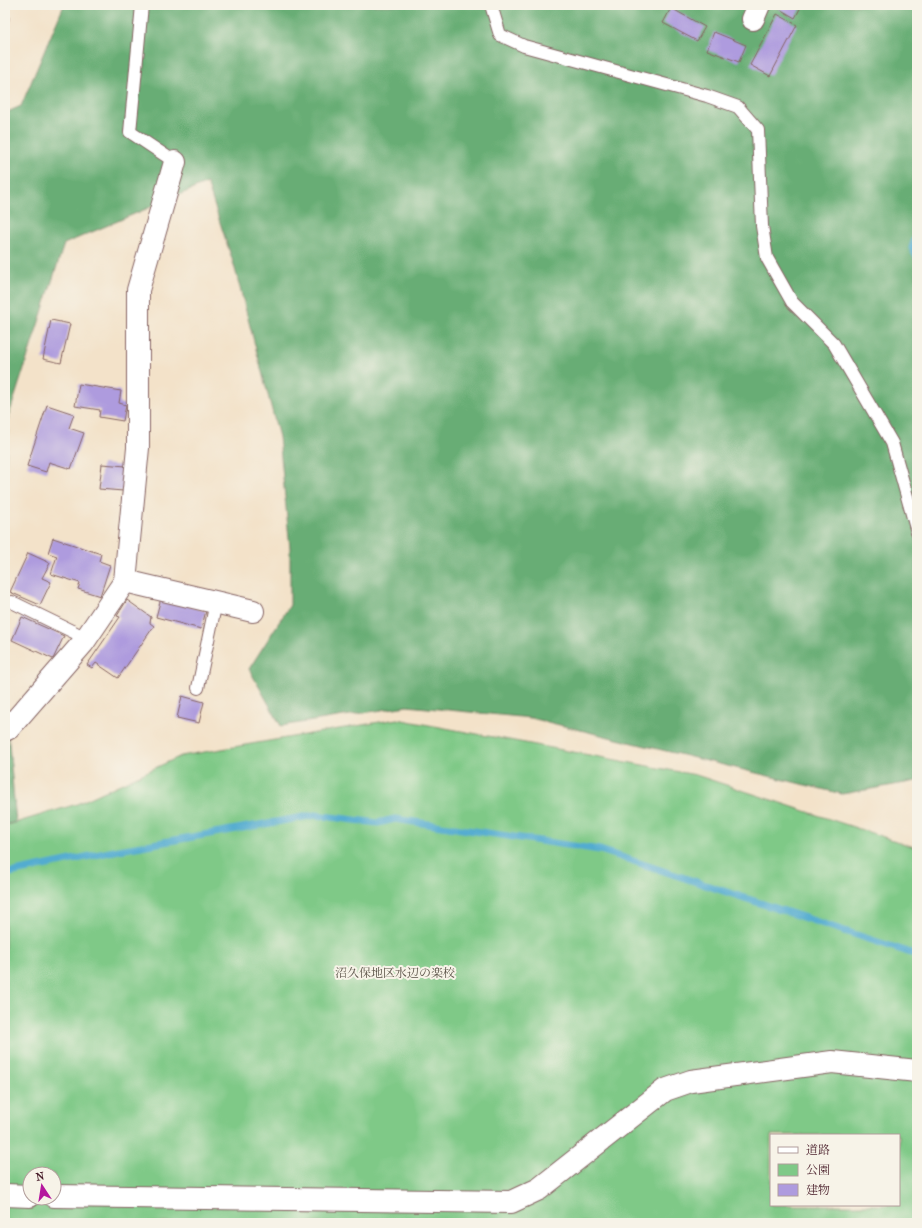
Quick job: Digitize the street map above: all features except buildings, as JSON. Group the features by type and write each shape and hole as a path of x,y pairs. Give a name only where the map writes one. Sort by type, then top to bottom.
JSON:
{"street":[{"path":"5,730 9,728 86,638 124,581 138,448 138,290 175,162"},
{"path":"124,581 253,610"},
{"path":"62,1196 511,1202 539,1189 665,1090 691,1081 832,1062 917,1071"},
{"path":"5,1195 22,1196"}],"lane":[{"path":"142,5 130,132 175,162"},
{"path":"491,5 500,35 524,46 707,96 738,107 758,130 762,226 767,258 792,302 834,344 892,443 917,532"},
{"path":"12,602 86,638"},
{"path":"198,688 216,602"}],"green space":[{"path":"64,5 917,5 917,781 842,794 531,718 407,706 281,726 249,669 290,605 290,548 279,437 234,265 207,183 64,244 9,415 5,473 5,113 21,106"},
{"path":"5,699 16,822 5,825"},
{"name":"沼久保地区水辺の楽校","path":"397,719 696,775 917,848 917,1223 5,1223 5,826 77,804 181,756"}],"waterway":[{"path":"917,234 912,248 917,257"},
{"path":"5,874 119,850 315,815 378,823 395,819 600,850 917,955"}]}
